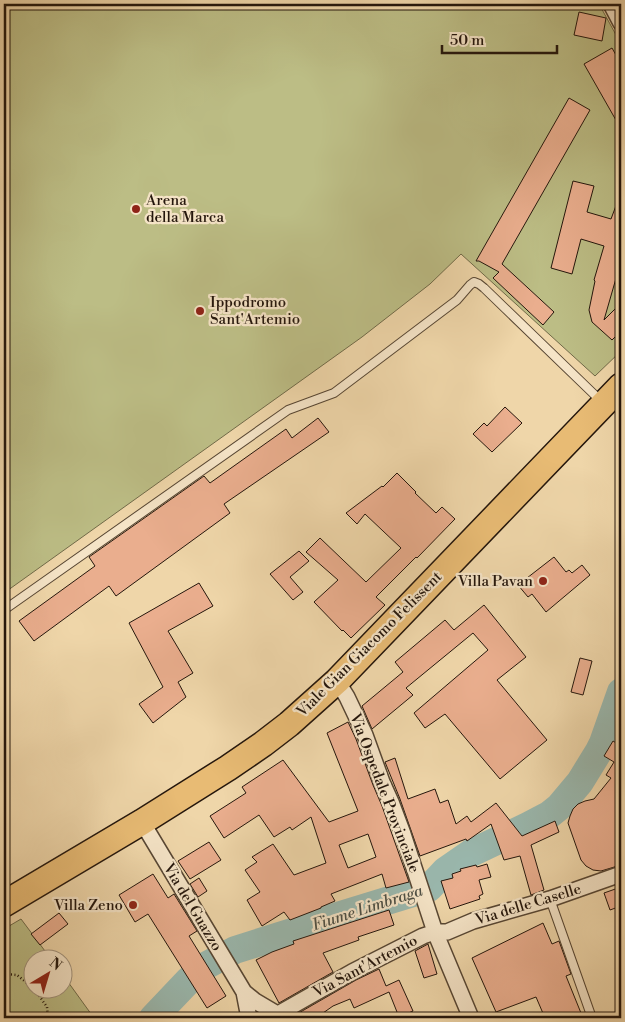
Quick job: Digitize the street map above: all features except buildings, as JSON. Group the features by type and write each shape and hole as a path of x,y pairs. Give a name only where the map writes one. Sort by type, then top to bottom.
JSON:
{"main road":[{"name":"Viale Gian Giacomo Felissent","path":"4,904 142,822 228,768 289,724 337,681 615,396"}],"street":[{"path":"610,4 621,22"},
{"name":"Via Ospedale Provinciale","path":"337,681 365,735 404,834 435,932 471,1018"},
{"name":"Via del Guazzo","path":"142,822 244,992 250,1018"},
{"name":"Via delle Caselle","path":"435,932 447,932 473,921 550,899 621,874"},
{"name":"Via Sant'Artemio","path":"274,1016 352,972 423,936 435,932"},
{"name":"Via del Guazzo","path":"244,992 274,1016"}],"lane":[{"path":"4,610 288,410 334,393 457,300 474,282 484,288 615,396"},
{"path":"550,899 592,1018"}],"path":[{"path":"4,974 17,975 22,979"},
{"path":"42,1000 46,1007 48,1018"}],"green space":[{"name":"Ippodromo Sant'Artemio","path":"4,4 599,4 621,44 621,351 595,376 461,254 430,284 362,337 4,593"},
{"path":"21,919 44,950 22,950 22,1000 72,1000 72,987 94,1018 4,1018 4,929"}],"waterway":[{"name":"Fiume Limbraga","path":"207,965 235,950 429,888 445,871 471,853 549,815 559,807 580,782 599,751 621,692"},
{"name":"Fiume Limbraga","path":"153,1018 189,980"}],"place":[{"name":"Arena della Marca","path":"136,209"},
{"name":"Ippodromo Sant'Artemio","path":"200,311"},
{"name":"Villa Pavan","path":"543,581"},
{"name":"Villa Zeno","path":"133,905"}]}
